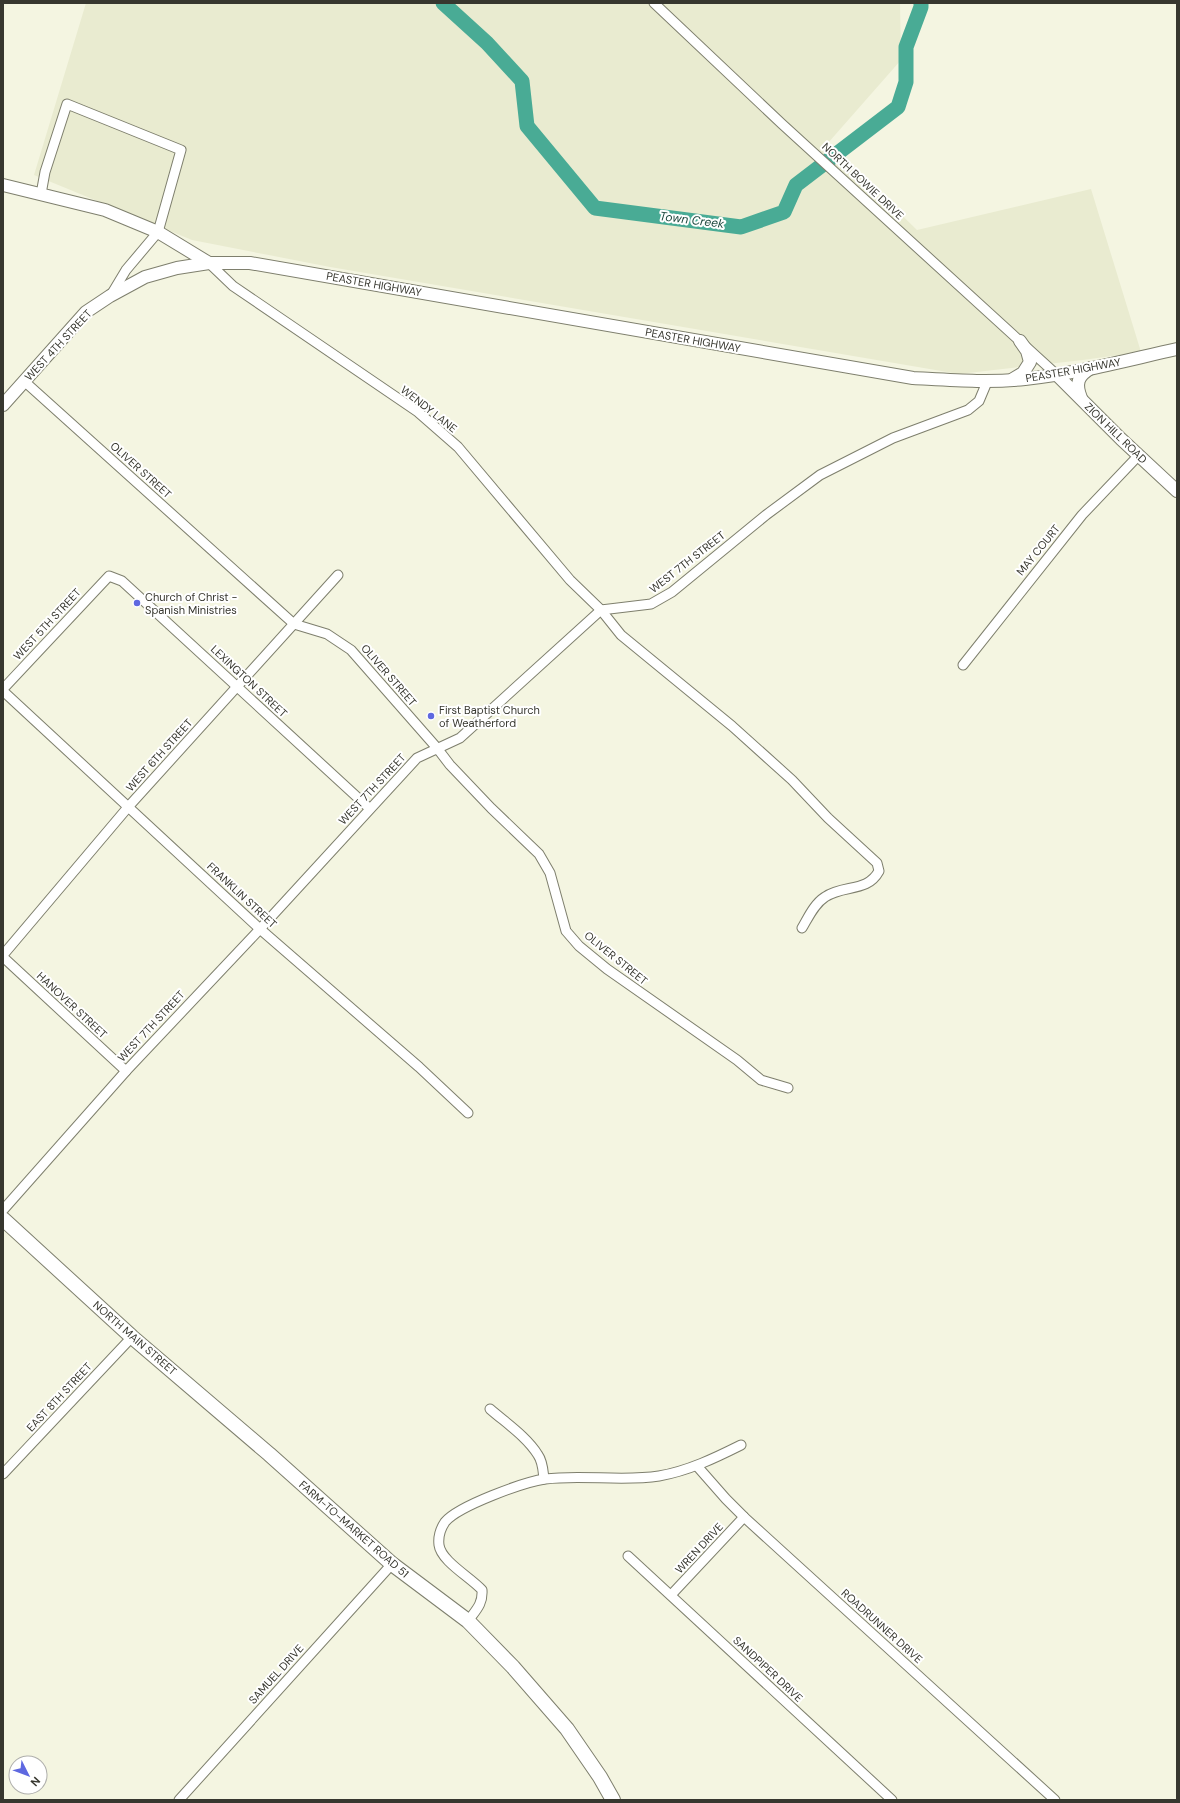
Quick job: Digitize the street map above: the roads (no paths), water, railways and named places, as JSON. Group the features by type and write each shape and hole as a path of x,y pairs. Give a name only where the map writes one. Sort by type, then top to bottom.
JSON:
{"main road":[{"path":"3,185 105,210 158,232 209,263"},
{"name":"WEST 4TH STREET","path":"3,405 86,312 110,296 145,277 177,268 209,263"},
{"name":"PEASTER HIGHWAY","path":"209,263 250,263 913,378 986,382 1057,375 1177,349"},
{"path":"1011,380 1024,373 1030,362 1027,351 1020,341"},
{"path":"1081,399 1077,388 1079,380 1083,373 1092,368"},
{"name":"ZION HILL ROAD","path":"1057,375 1177,491"},
{"name":"NORTH MAIN STREET","path":"3,1220 132,1337 269,1454"},
{"name":"FARM-TO-MARKET ROAD 51","path":"269,1454 392,1564 468,1621 514,1667 567,1729 600,1777 613,1800"}],"street":[{"name":"NORTH BOWIE DRIVE","path":"654,3 1057,375"},
{"path":"41,194 45,172 67,104 181,150 158,232 126,270 110,296"},
{"name":"WENDY LANE","path":"209,263 233,286 418,412 458,447 570,580 600,610 621,635 732,726 781,770 828,818 878,863 879,871 875,878 867,884 834,892 823,898 802,928"},
{"name":"OLIVER STREET","path":"24,381 294,624 327,634 351,650 437,748 450,765 491,808 539,854 550,873 566,931 579,946 607,970 737,1060 761,1080 788,1088"},
{"name":"WEST 7TH STREET","path":"3,1210 126,1071 260,929 369,808 417,758 460,738 600,610 651,604 672,592 766,515 820,475 893,438 968,410 979,401 986,382"},
{"name":"MAY COURT","path":"963,665 1082,514 1139,455"},
{"name":"WEST 6TH STREET","path":"3,956 129,806 338,575"},
{"name":"LEXINGTON STREET","path":"109,576 122,581 369,808"},
{"name":"WEST 5TH STREET","path":"3,690 109,576"},
{"name":"FRANKLIN STREET","path":"3,690 260,929 419,1067 468,1113"},
{"name":"HANOVER STREET","path":"3,956 126,1071"},
{"name":"EAST 8TH STREET","path":"3,1474 132,1337"},
{"path":"490,1409 530,1445 539,1456 543,1466 544,1479"},
{"path":"468,1621 480,1606 483,1599 482,1590 442,1554 439,1545 439,1534 445,1522 454,1514 509,1489 544,1479 630,1479 661,1476 698,1466 741,1445"},
{"name":"ROADRUNNER DRIVE","path":"698,1466 726,1499 744,1517 1055,1800"},
{"name":"WREN DRIVE","path":"671,1595 744,1517"},
{"name":"SANDPIPER DRIVE","path":"628,1556 888,1799"},
{"name":"SAMUEL DRIVE","path":"179,1800 392,1564"}],"waterway":[{"name":"Town Creek","path":"443,3 487,43 522,81 527,126 595,208 741,227 784,212 796,185 898,107 906,82 906,47 921,7 921,3"}],"place":[{"name":"Church of Christ - Spanish Ministries","path":"137,603"},
{"name":"First Baptist Church of Weatherford","path":"431,716"}]}
